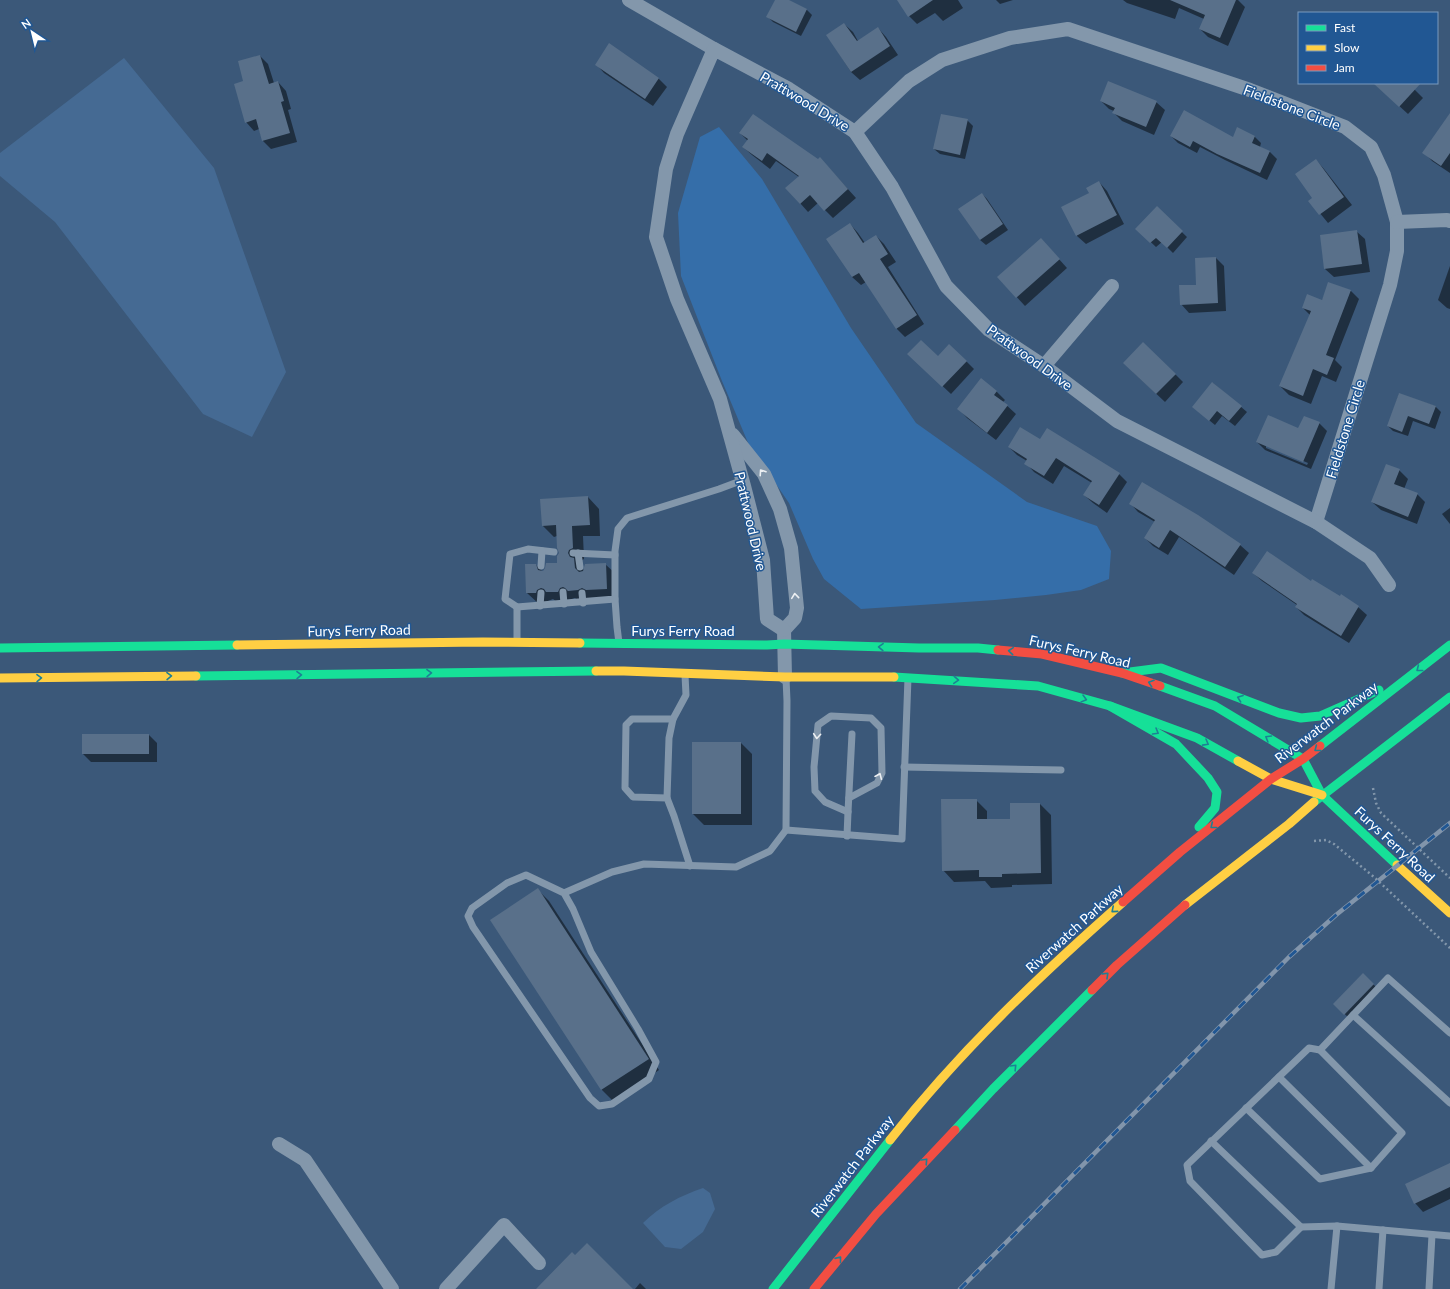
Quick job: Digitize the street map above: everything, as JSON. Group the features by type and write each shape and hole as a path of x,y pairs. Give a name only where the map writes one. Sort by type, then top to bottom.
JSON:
{"main road":[{"name":"Furys Ferry Road","path":"0,648 517,642 759,645 784,637 919,648 978,648 1042,654 1122,673 1215,706 1303,759 1322,795 1450,913"},
{"name":"Riverwatch Parkway","path":"773,1289 904,1122 943,1076 1007,1008 1074,945 1180,852 1271,779 1303,759 1450,644"},
{"path":"1122,673 1161,668 1279,713 1300,718 1320,716 1408,678"},
{"name":"Furys Ferry Road","path":"0,678 600,672 685,673 785,677 908,677 1038,686 1110,706 1197,738 1271,779 1322,795"},
{"path":"814,1289 876,1214 993,1089 1076,1004 1117,965 1181,908 1290,824 1322,795 1450,697"},
{"path":"1110,706 1176,744 1208,778 1217,792 1215,808 1203,820 1180,852"}],"street":[{"name":"Prattwood Drive","path":"629,0 714,49 789,89 855,132 892,188 946,286 990,330 1044,366 1117,421 1316,522 1370,558 1389,584"},
{"name":"Fieldstone Circle","path":"855,132 909,81 942,60 1010,38 1068,29 1250,90 1345,127 1371,147 1384,175 1397,222 1397,251 1390,285 1316,522"},
{"name":"Prattwood Drive","path":"714,49 677,134 666,169 656,236 677,299 720,399 728,428 743,480 763,560 767,619 784,637 795,618 797,608 791,548 780,509 764,474 728,428"},
{"path":"1397,222 1450,221"},
{"path":"1044,366 1112,286"},
{"path":"784,637 785,677"},
{"path":"279,1144 305,1160 392,1289"},
{"path":"446,1289 504,1225 539,1263"}],"lane":[{"path":"619,644 617,627 615,555 618,529 627,518 743,480"},
{"path":"554,552 528,549 510,554 505,599 517,607 583,603 616,599"},
{"path":"541,566 542,551"},
{"path":"580,567 576,553 615,555"},
{"path":"563,592 564,604"},
{"path":"540,606 541,593"},
{"path":"582,593 583,603"},
{"path":"517,607 517,642"},
{"path":"685,673 686,696 673,719 669,738 667,798 690,866"},
{"path":"564,893 573,909 590,952 638,1029 656,1062 649,1079 612,1104 599,1106 590,1098 472,927 468,916 472,908 507,883 526,875 564,893 612,872 644,864 736,867 770,851 786,830 787,701 785,677"},
{"path":"786,830 902,839 908,677"},
{"path":"848,812 825,802 815,791 814,767 818,725 831,716 871,718 881,728 882,774 876,783 849,798"},
{"path":"667,798 633,797 625,788 626,725 632,719 673,719"},
{"path":"848,836 852,734"},
{"path":"904,767 1061,770"},
{"path":"1320,1050 1388,978 1450,1033"},
{"path":"1353,1015 1450,1103"},
{"path":"1246,1108 1320,1179 1371,1168 1402,1133 1320,1050 1309,1048 1211,1141 1187,1165 1190,1180 1262,1255 1276,1252 1301,1227 1337,1226 1450,1236"},
{"path":"1279,1077 1371,1168"},
{"path":"1211,1141 1301,1227"},
{"path":"1331,1289 1337,1226"},
{"path":"1379,1289 1383,1230"},
{"path":"1429,1289 1432,1234"}],"path":[{"path":"1373,788 1376,804 1381,813 1450,878"},
{"path":"1314,841 1326,840 1334,844 1374,877 1450,948"}],"shaded area":[{"path":"124,58 214,168 286,372 252,437 203,414 55,222 0,176 0,153"},
{"path":"719,127 762,179 851,328 916,423 1027,502 1097,526 1111,551 1109,579 1081,590 1046,595 861,609 824,579 813,559 789,503 749,445 681,276 678,213 700,137"},
{"path":"703,1188 710,1193 715,1209 703,1232 681,1249 665,1247 643,1223 656,1211 671,1202 686,1194"}],"building":[{"path":"775,0 789,0 807,9 796,32 766,17"},
{"path":"897,0 933,0 908,17"},
{"path":"1170,0 1236,0 1220,38 1199,29 1205,15"},
{"path":"844,23 857,41 878,27 890,46 851,72 826,35"},
{"path":"609,43 659,78 645,99 595,65"},
{"path":"260,55 269,84 278,81 284,101 281,102 290,133 262,141 256,119 245,123 234,84 243,81 238,61"},
{"path":"1108,81 1157,101 1146,127 1112,113 1115,108 1100,101"},
{"path":"1374,84 1420,84 1399,107"},
{"path":"1184,110 1233,137 1237,127 1255,136 1252,143 1270,151 1260,173 1217,154 1193,141 1190,147 1170,136"},
{"path":"1450,113 1450,153 1441,166 1422,153"},
{"path":"753,114 818,159 820,157 848,189 824,211 810,195 800,204 785,188 799,176 767,153 762,161 742,147 748,139 739,133"},
{"path":"941,114 968,119 960,155 933,149"},
{"path":"1316,159 1344,197 1319,215 1308,201 1312,198 1295,174"},
{"path":"1099,181 1117,215 1076,236 1061,207 1089,193 1086,188"},
{"path":"982,193 1003,224 980,240 958,209"},
{"path":"1157,206 1183,231 1167,248 1156,238 1150,243 1135,229"},
{"path":"850,223 863,243 876,235 888,254 880,259 917,315 896,329 859,273 852,277 826,239"},
{"path":"1357,230 1362,264 1324,269 1320,235"},
{"path":"1041,238 1060,259 1016,298 997,277"},
{"path":"1216,257 1218,303 1180,305 1179,285 1196,285 1195,258"},
{"path":"1328,282 1351,290 1326,355 1334,358 1327,375 1313,369 1303,396 1279,386 1311,311 1302,308 1307,294 1322,300"},
{"path":"921,340 938,356 949,344 967,361 942,387 907,354"},
{"path":"1143,342 1176,374 1156,394 1123,363"},
{"path":"981,378 997,391 994,395 1008,405 987,433 957,409"},
{"path":"1212,382 1242,406 1229,421 1217,411 1209,421 1192,407"},
{"path":"1399,393 1436,406 1429,424 1408,416 1402,432 1387,426"},
{"path":"1268,415 1298,428 1304,416 1320,422 1303,462 1256,442"},
{"path":"1020,427 1040,439 1047,428 1120,473 1099,505 1083,495 1092,481 1056,458 1044,476 1024,464 1027,459 1008,447"},
{"path":"1386,464 1400,469 1394,484 1418,493 1408,517 1371,502"},
{"path":"1142,482 1198,515 1241,544 1225,567 1170,530 1159,548 1144,538 1155,520 1129,504"},
{"path":"588,496 590,525 572,526 573,548 569,550 568,553 570,557 574,558 575,568 579,572 583,571 585,564 606,563 607,589 586,590 582,588 568,591 563,587 560,588 558,592 546,592 541,588 537,590 536,593 526,593 525,564 536,564 538,570 543,571 546,563 557,563 557,556 559,553 557,548 556,525 542,526 540,499"},
{"path":"1267,551 1311,581 1312,579 1340,596 1341,594 1359,606 1341,636 1295,607 1297,604 1252,573"},
{"path":"82,734 149,734 149,754 82,754"},
{"path":"692,742 741,742 741,814 692,814"},
{"path":"941,799 977,799 977,819 1010,819 1010,803 1040,803 1041,873 1002,874 1002,877 979,877 979,870 942,871"},
{"path":"538,888 649,1059 601,1090 490,920"},
{"path":"1363,973 1374,984 1344,1015 1333,1004"},
{"path":"1450,1163 1450,1187 1414,1204 1405,1184"},
{"path":"587,1243 633,1289 536,1289 572,1252 575,1255"}],"railway":[{"path":"960,1289 1289,957 1336,915 1450,823"}],"traffic: fast":[{"path":"580,643 784,644 919,648 978,648 998,650"},
{"path":"0,648 237,645"},
{"path":"1320,746 1450,645"},
{"path":"1122,673 1161,668 1279,713 1301,718 1320,716 1379,690"},
{"path":"196,676 596,671"},
{"path":"894,677 1038,686 1110,706 1197,738 1238,761"},
{"path":"1160,686 1215,706 1303,759 1322,795 1397,865"},
{"path":"1314,802 1450,697"},
{"path":"1110,706 1176,744 1208,778 1217,792 1215,808 1199,827"},
{"path":"955,1130 993,1089 1092,990"},
{"path":"773,1289 890,1140"}],"traffic: slow":[{"path":"237,645 483,642 580,643"},
{"path":"596,671 785,677 894,677"},
{"path":"0,678 196,676"},
{"path":"1238,761 1271,779 1322,795"},
{"path":"1185,905 1289,824 1314,802"},
{"path":"1397,865 1450,913"},
{"path":"890,1140 944,1076 1001,1016 1061,958 1123,902"}],"traffic: jam":[{"path":"998,650 1042,654 1122,673 1160,686"},
{"path":"1123,902 1180,852 1271,779 1303,759 1320,746"},
{"path":"1092,990 1117,965 1185,905"},
{"path":"814,1289 876,1214 955,1130"}]}
